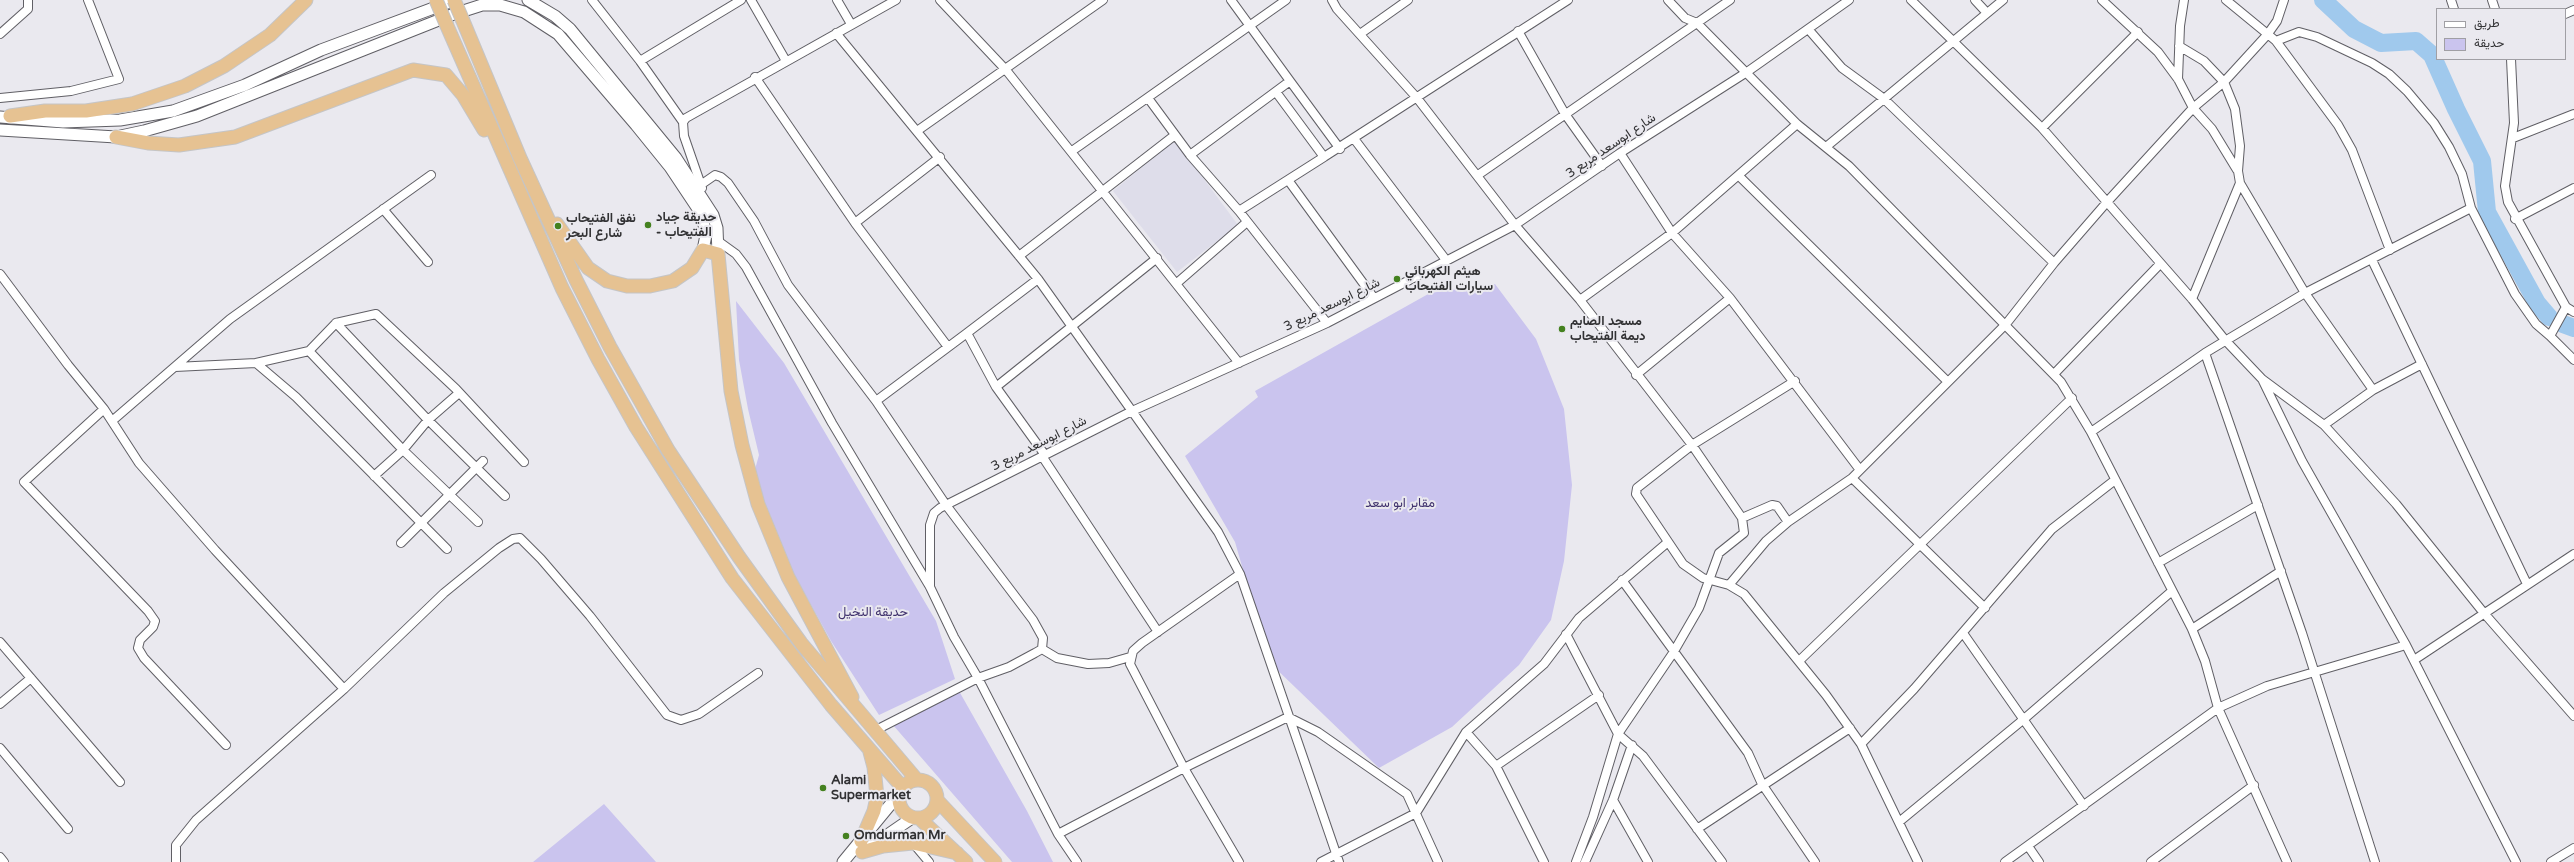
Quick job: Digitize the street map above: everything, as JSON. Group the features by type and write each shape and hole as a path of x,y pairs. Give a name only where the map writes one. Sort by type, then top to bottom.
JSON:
{"highway":[{"path":"5,116 45,111 86,111 132,104 185,86 224,66 270,35 306,0"},
{"path":"436,0 562,288 598,359 680,500 732,578 788,652 901,791 901,808 916,818 961,857"},
{"path":"455,0 520,158 606,341 668,450 769,599 860,714 918,780 924,781 933,788 937,800 995,862"},
{"path":"116,137 148,143 179,145 235,137 389,78 413,70 430,71 446,75 455,85 512,176"},
{"path":"539,197 588,268 599,277 617,284 639,287 673,281 692,268 703,250 718,247 732,398 758,504 788,577 835,662 860,714"},
{"path":"868,749 874,767 877,797 862,847 913,843 961,857"},
{"path":"901,791 918,780"},
{"path":"916,818 934,810 937,800"}],"main road":[{"path":"5,116 63,122 120,120 173,111 245,85 321,50 455,0"},
{"path":"528,0 555,16 570,29 645,117 705,200 713,215 718,247"},
{"path":"0,130 116,137 197,116 454,14 482,5 500,5 524,12 558,34 636,125 670,167 702,215 706,235 703,250"},
{"path":"862,847 901,791"},
{"path":"844,862 862,847 916,818"}],"street":[{"path":"0,34 28,9 28,0"},
{"path":"0,98 71,91 118,79 88,0"},
{"path":"593,0 640,61 683,122 684,136 702,184 705,200"},
{"path":"640,61 741,0"},
{"path":"751,0 786,60"},
{"path":"837,0 850,24"},
{"path":"683,122 690,114 850,24 896,0"},
{"path":"940,0 1006,70 1104,191 1239,363"},
{"path":"917,130 1006,70 1103,0"},
{"path":"1231,0 1340,149"},
{"path":"1072,151 1250,27 1286,0"},
{"path":"1332,0 1337,9 1417,98 1478,174 1515,225 1580,300 1636,375 1692,445 1742,518 1744,533 1719,553 1699,608 1674,653 1618,734 1593,817 1576,862"},
{"path":"1360,34 1408,0"},
{"path":"1668,0 1685,18 1697,23 1797,124 1849,166 2055,373 2092,432 2115,480 2192,629 2205,661 2218,708 2254,785 2284,860"},
{"path":"1478,174 1730,0"},
{"name":"شارع ابوسعد مربع 3","path":"930,587 928,543 930,524 934,513 946,505 1130,412 1327,323 1515,225 1620,153 1747,72 1809,30 1848,0"},
{"path":"1911,0 1953,39 2042,128 2192,299 2225,340 2262,379 2324,425 2396,504 2483,612 2574,716"},
{"path":"1975,0 1987,13"},
{"path":"1826,147 1953,39 2003,0"},
{"path":"2102,0 2158,52 2178,79 2193,108 2212,129 2238,171"},
{"path":"2178,79 2179,46 2184,0"},
{"path":"2226,0 2276,41 2326,108 2352,150 2390,250"},
{"path":"1729,585 1755,552 1788,522 1852,478 2006,324 2054,263 2107,202 2193,108 2224,82 2267,35 2277,21 2284,0"},
{"path":"1239,211 1355,140 1518,31 1566,1"},
{"path":"1809,30 1842,68 1883,98 2054,263"},
{"path":"1518,31 1565,114 1602,166"},
{"path":"2042,128 2138,32"},
{"path":"2276,41 2288,35 2303,32 2347,50 2389,74 2420,105 2449,147 2462,174 2471,208 2515,294 2536,324 2574,360"},
{"path":"836,33 940,157 1038,280 1072,325 1130,412 1218,532 1240,574 1288,717 1338,858"},
{"path":"2179,46 2204,60 2224,82 2237,120 2240,146 2238,171 2240,183 2305,293 2372,390"},
{"path":"2511,60 2513,78 2513,138 2505,186 2508,202 2515,219 2566,306 2574,312"},
{"path":"755,77 855,222 948,347"},
{"path":"1190,155 1290,81"},
{"path":"1276,92 1324,158"},
{"path":"1148,98 1190,155 1239,211 1327,323"},
{"path":"2513,138 2574,114"},
{"path":"1580,300 1672,233 1797,124"},
{"path":"1019,256 1175,135"},
{"path":"1355,140 1446,260"},
{"path":"1620,153 1672,233 1730,298 1795,381 1860,470"},
{"path":"855,222 940,157"},
{"path":"112,421 230,319 431,175"},
{"path":"702,184 715,175 721,177 728,183 754,221 788,285 876,401 946,505 1033,620 1042,638 1042,649"},
{"path":"1739,176 1948,382"},
{"path":"1288,180 1374,298"},
{"path":"2192,299 2240,183"},
{"path":"2515,219 2574,188"},
{"path":"2092,432 2225,340 2305,293 2471,208"},
{"path":"383,209 428,262"},
{"path":"1177,283 1247,222"},
{"path":"718,247 736,254 746,267 832,423 930,587 954,637 978,678 1058,834 1078,862"},
{"path":"996,387 1157,258"},
{"path":"2372,260 2527,584"},
{"path":"2055,373 2160,264"},
{"path":"0,274 68,365 104,409 139,463 216,550 344,689"},
{"path":"876,401 1038,280"},
{"path":"1636,375 1730,298"},
{"path":"2550,336 2566,306"},
{"path":"175,367 256,363 309,350 336,323 376,314 459,393 524,462"},
{"path":"336,323 428,420 480,464 504,496"},
{"path":"967,333 996,387 1044,455 1158,632"},
{"path":"309,350 403,450 478,522"},
{"path":"2205,353 2281,571 2375,862"},
{"path":"256,363 296,397 447,549"},
{"path":"2324,425 2372,390 2422,364"},
{"path":"2262,379 2302,461 2414,660 2516,862"},
{"path":"1795,381 1692,445 1636,492 1668,542 1689,569 1710,581 1729,585 1750,600 1799,661 1861,744 1918,862"},
{"path":"374,476 403,450 428,420 459,393"},
{"path":"1799,661 2072,398"},
{"path":"104,409 24,482 148,611 155,621 153,627 140,640 138,648 144,658 226,745"},
{"path":"401,543 480,464"},
{"path":"1852,478 1985,608"},
{"path":"1861,744 1888,718 2052,529 2115,480"},
{"path":"1742,518 1772,505 1777,506 1788,522"},
{"path":"2158,563 2258,505"},
{"path":"176,862 176,845 196,820 344,689 444,593 499,548 513,539 520,538 541,559 590,616 667,716 681,720 699,714 758,673"},
{"path":"1321,862 1338,858 1416,813 1466,732 1544,664 1566,634 1622,580 1668,542"},
{"path":"2414,660 2483,612 2574,554"},
{"path":"2192,629 2281,571"},
{"path":"1239,862 1184,768 1132,671 1130,657 1133,650 1240,574"},
{"path":"1622,580 1748,753 1762,784 1815,862"},
{"path":"1899,822 2024,719 2172,591"},
{"path":"1963,633 2084,806"},
{"path":"1566,634 1618,734 1643,756 1722,862"},
{"path":"0,642 120,782"},
{"path":"2006,862 2218,708 2267,686 2406,645"},
{"path":"1042,649 1057,658 1088,664 1109,662 1130,657"},
{"path":"874,731 978,678 1009,667 1042,649"},
{"path":"0,704 31,678"},
{"path":"1496,766 1599,695"},
{"path":"1058,834 1184,768 1288,717"},
{"path":"1288,717 1318,732 1407,794 1438,862"},
{"path":"1697,829 1762,784 1850,728"},
{"path":"1466,732 1496,766 1544,862"},
{"path":"1585,862 1613,800 1632,745"},
{"path":"0,748 68,829"},
{"path":"2152,862 2254,785"},
{"path":"1613,800 1648,862"},
{"path":"913,843 929,862"},
{"path":"2028,846 2039,862"},
{"path":"2551,862 2574,848"},
{"path":"0,857 4,862"}],"shaded area":[{"path":"1175,140 1238,225 1177,272 1113,191"}],"green space":[{"name":"مقابر ابو سعد","path":"1495,284 1536,339 1564,409 1572,485 1564,561 1551,620 1519,665 1452,727 1379,768 1270,663 1235,542 1185,456 1258,397 1255,391 1430,293"},
{"name":"حديقة النخيل","path":"736,301 784,363 936,621 955,679 879,715 831,641 790,567 775,534 754,473 759,455 748,409 739,360"},
{"path":"959,691 1027,811 1053,862 1012,862 893,725"},
{"path":"604,804 656,862 533,862"}],"waterway":[{"path":"2323,0 2354,29 2381,43 2416,41 2432,55 2456,109 2482,161 2487,212 2537,303 2549,317"},
{"path":"2563,324 2574,328"}],"place":[{"name":"حديقة جياد - الفتيحاب","path":"648,225"},
{"name":"نفق الفتيحاب شارع البحر","path":"558,226"},
{"name":"هيثم الكهربائي سيارات الفتيحاب","path":"1397,279"},
{"name":"مسجد الصايم ديمة الفتيحاب","path":"1562,329"},
{"name":"Alami Supermarket","path":"823,788"},
{"name":"Omdurman Mr","path":"846,836"}]}
